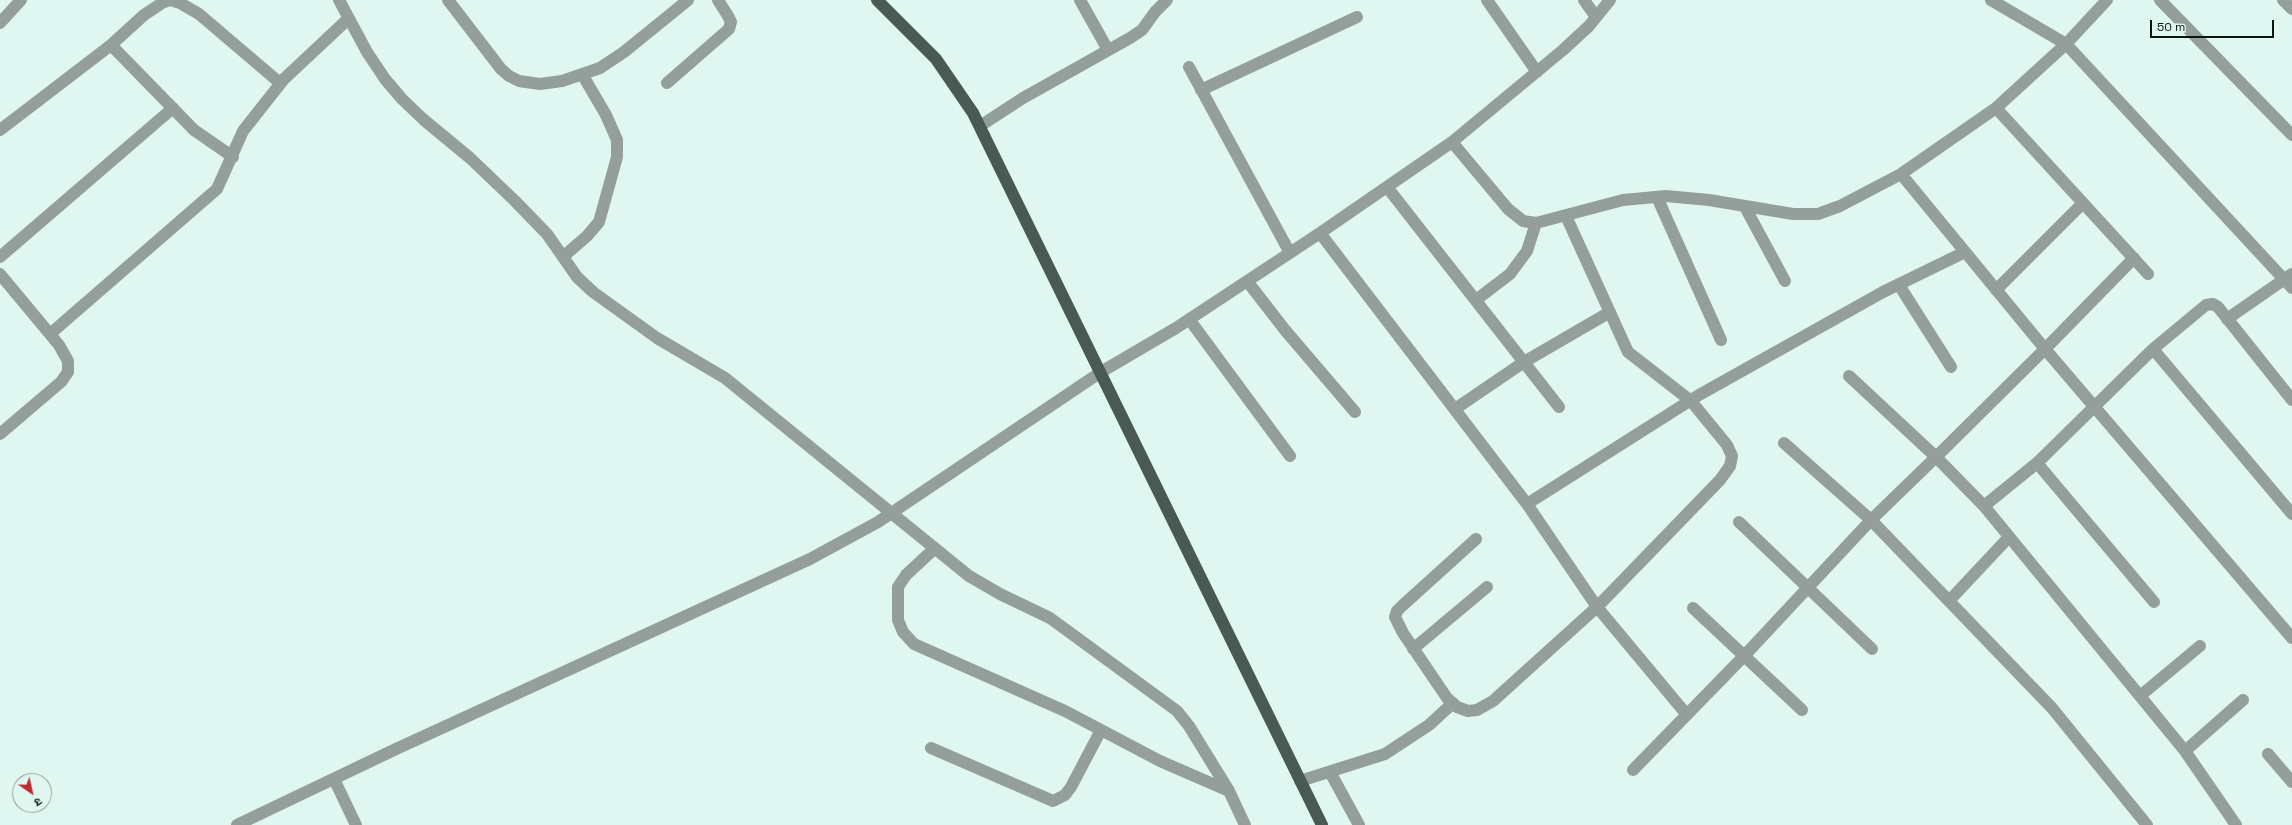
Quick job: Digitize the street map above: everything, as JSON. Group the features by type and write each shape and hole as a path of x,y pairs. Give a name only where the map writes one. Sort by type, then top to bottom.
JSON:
{"main road":[{"path":"877,0 936,59 973,113 1322,825"}],"street":[{"path":"0,23 21,0"},
{"path":"0,130 111,44 144,15 162,3 170,0 180,3 199,14 280,83"},
{"path":"339,0 348,19 385,79 402,99 424,120 470,158 498,185 546,234 564,256 577,277 593,292 657,338 724,378 892,512 969,576 1000,594 1050,618 1177,711 1189,726 1229,791 1245,825"},
{"path":"448,0 500,69 509,76 520,81 540,84 600,68 624,52 688,0"},
{"path":"667,84 729,29 731,22 718,0"},
{"path":"1080,0 1108,50"},
{"path":"980,126 1023,98 1142,30 1155,12 1167,0"},
{"path":"1487,0 1537,72"},
{"path":"1584,0 1596,17"},
{"path":"237,825 810,559 878,522 1101,372 1190,319 1290,253 1452,142 1568,46 1610,0"},
{"path":"1992,0 2066,44 2289,280 2227,319"},
{"path":"1452,142 1508,209 1523,221 1536,223 1623,200 1657,197 1709,200 1793,214 1818,214 1840,206 1901,174 1996,108 2066,44 2107,0"},
{"path":"2160,0 2292,135"},
{"path":"2283,0 2292,9"},
{"path":"1201,90 1357,17"},
{"path":"50,334 217,189 233,157 243,130 280,83 348,19"},
{"path":"111,44 194,130 233,157"},
{"path":"1189,67 1290,253"},
{"path":"564,256 588,236 599,222 617,157 617,140 606,115 582,74"},
{"path":"0,257 173,108"},
{"path":"1996,108 2148,274"},
{"path":"1901,174 2045,349 2096,406 2292,638"},
{"path":"1388,187 1559,407"},
{"path":"1657,197 1721,340"},
{"path":"1996,290 2083,203"},
{"path":"1745,207 1786,280"},
{"path":"1476,539 1396,611 1397,623 1413,650 1447,698 1453,704 1468,711 1477,710 1493,701 1597,607 1714,485 1730,466 1732,456 1727,445 1691,400 1628,352 1566,216"},
{"path":"1476,300 1510,274 1527,251 1536,223"},
{"path":"1320,233 1527,504 1597,607 1687,715"},
{"path":"1527,504 1691,400 1899,285 1965,252"},
{"path":"1633,770 1745,655 1870,520 2045,349 2134,258"},
{"path":"0,274 50,334 68,362 68,372 56,387 0,434"},
{"path":"1247,281 1285,330 1355,412"},
{"path":"1899,285 1951,367"},
{"path":"1984,506 2037,463 2153,348 2206,305 2212,304 2218,307 2292,400"},
{"path":"1454,409 1524,362 1610,312"},
{"path":"1190,319 1290,456"},
{"path":"2153,348 2292,514"},
{"path":"1849,376 1936,457 1984,506 2185,751 2236,825"},
{"path":"1784,443 1870,520 2052,708 2147,825"},
{"path":"2037,463 2154,602"},
{"path":"1739,522 1872,649"},
{"path":"1949,601 2009,537"},
{"path":"935,548 906,576 898,587 898,620 903,632 914,644 933,654 1065,711 1160,761 1229,791"},
{"path":"1413,650 1487,587"},
{"path":"1694,608 1802,710"},
{"path":"2140,696 2200,646"},
{"path":"2185,751 2243,700"},
{"path":"1300,781 1385,754 1429,725 1453,704"},
{"path":"931,748 1053,801 1065,795 1071,787 1101,730"},
{"path":"2268,754 2292,782"},
{"path":"1330,772 1359,825"},
{"path":"334,779 356,825"}]}
